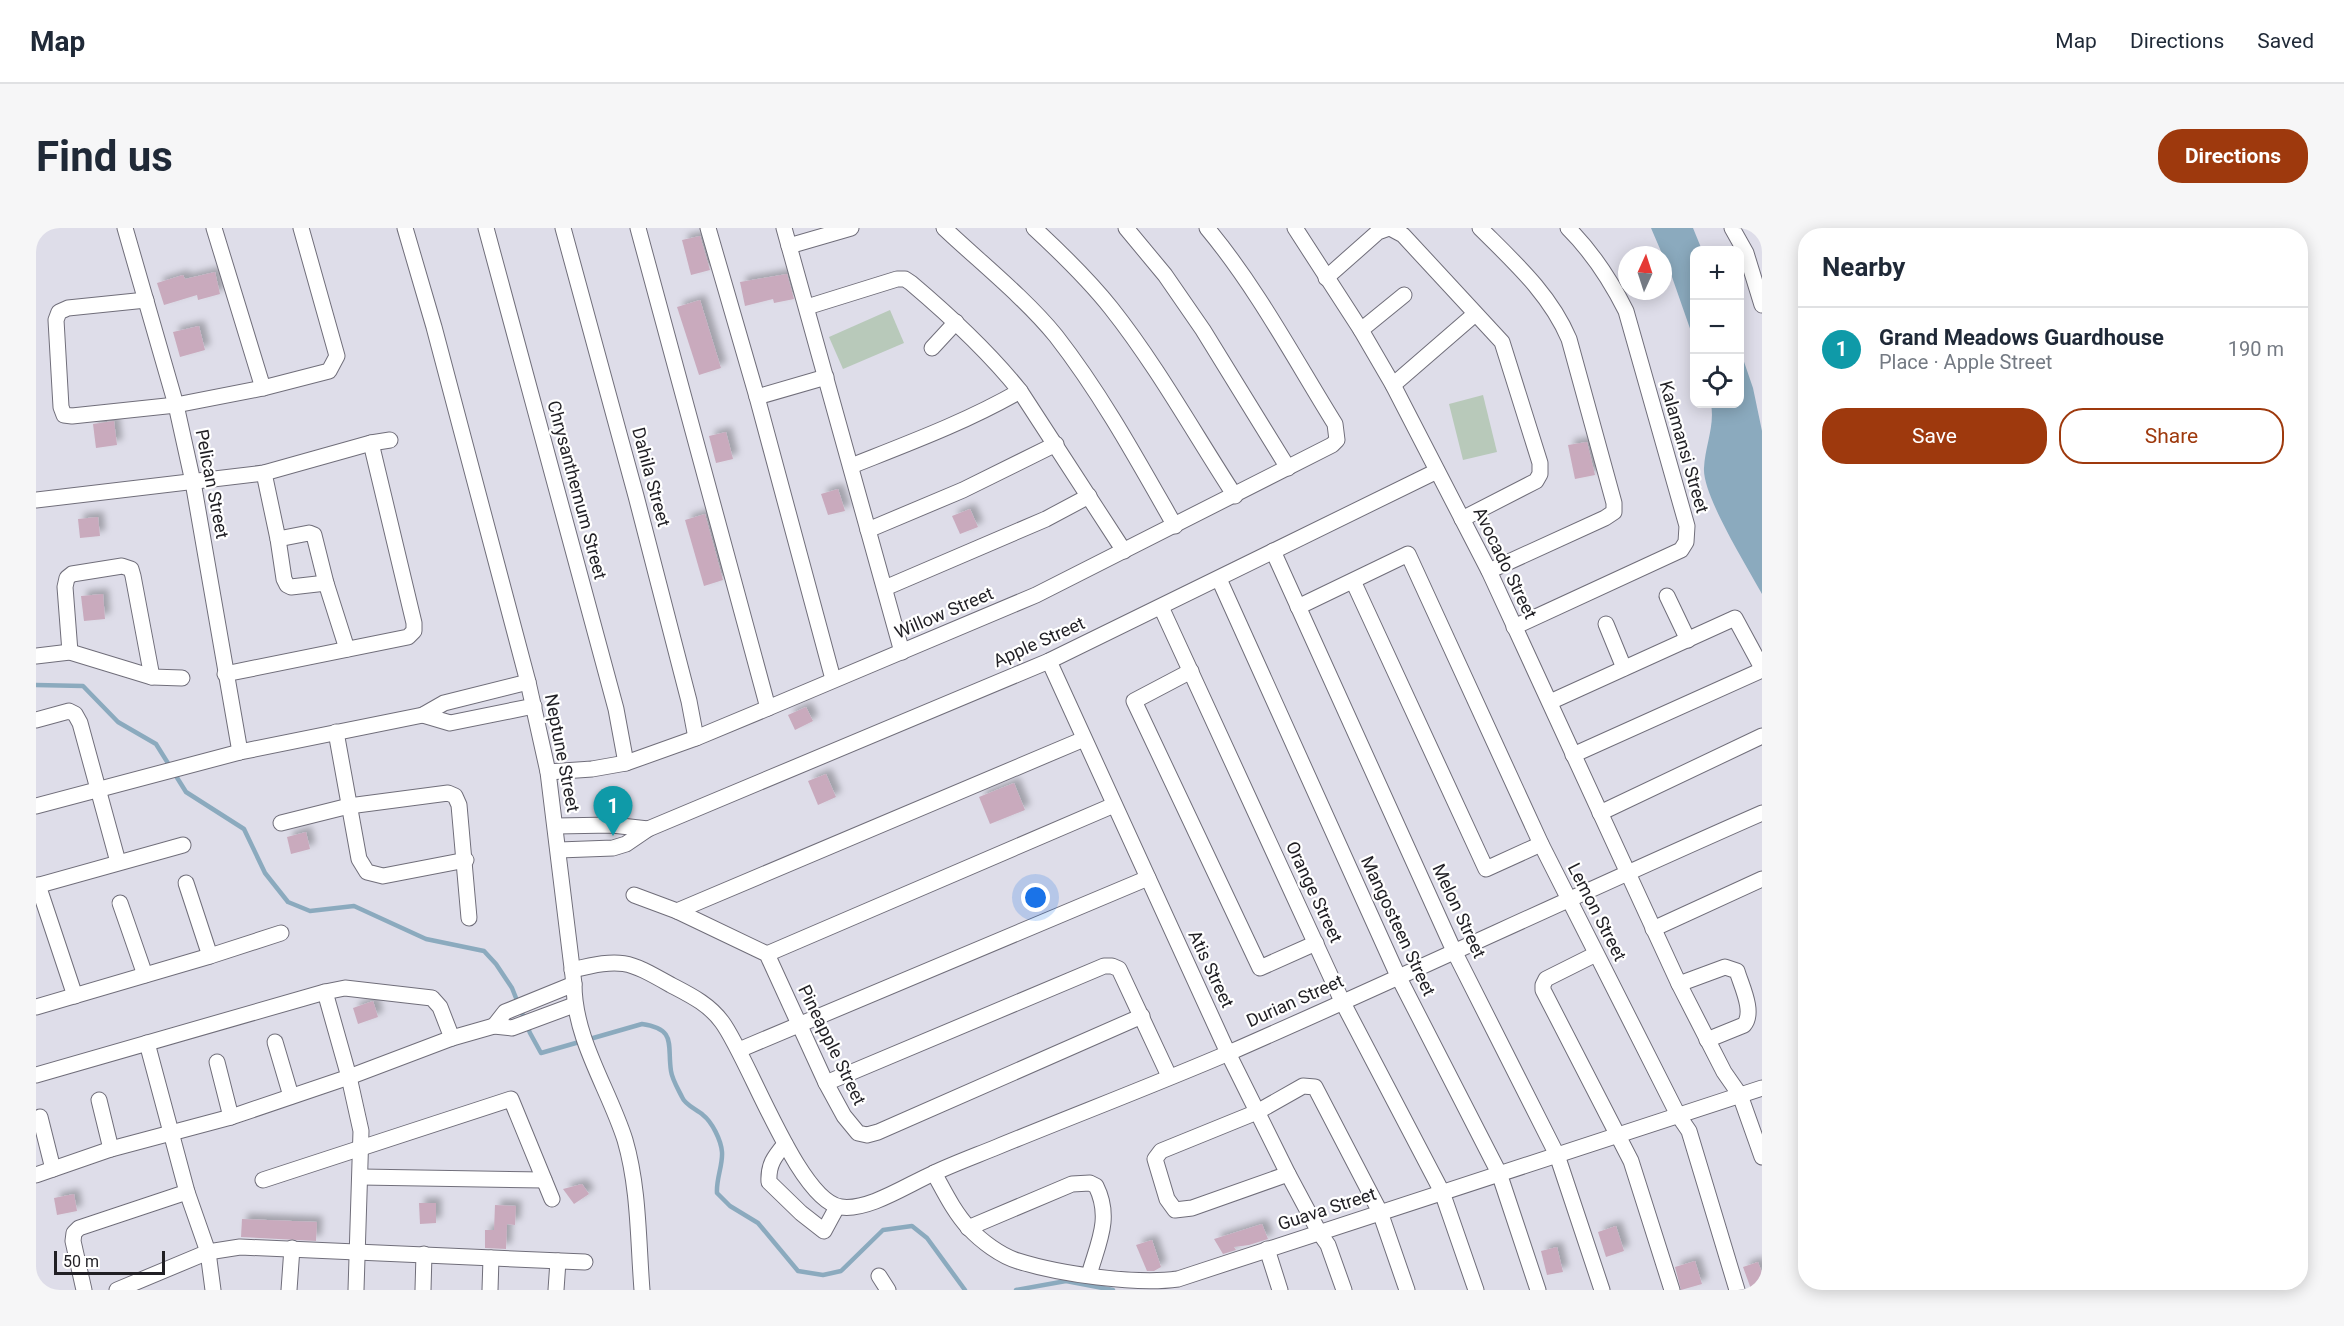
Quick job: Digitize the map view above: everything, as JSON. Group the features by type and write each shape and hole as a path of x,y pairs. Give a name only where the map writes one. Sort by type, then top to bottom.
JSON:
{"street":[{"name":"Pelican Street","path":"125,228 176,405 193,482 240,752"},
{"path":"214,228 263,388"},
{"path":"146,300 68,308 59,312 56,320 61,407 64,415 176,405 263,388 329,371 338,356 301,228"},
{"name":"Neptune Street","path":"405,228 434,327 534,706 548,772 556,826 576,1012 624,1138 633,1172 642,1290"},
{"name":"Chrysanthemum Street","path":"486,228 616,709 626,763"},
{"name":"Dahila Street","path":"563,228 636,496 689,701 696,738"},
{"path":"638,228 768,708"},
{"path":"708,228 757,397 833,679"},
{"path":"784,228 902,652"},
{"path":"789,246 851,228"},
{"path":"945,228 1056,336 1105,405 1175,526"},
{"path":"1034,228 1075,266 1110,307 1140,349 1235,496"},
{"path":"1126,228 1165,275 1203,330 1288,468"},
{"name":"Willow Street","path":"548,772 592,769 626,763 696,738 902,652 1036,595 1235,496 1324,450 1337,440 1335,424 1248,283 1208,228"},
{"name":"Avocado Street","path":"1295,228 1361,330 1393,385 1489,571 1679,984 1724,1072 1740,1095 1762,1157"},
{"path":"1326,278 1378,232 1389,228 1403,235 1502,342 1540,463 1540,474 1536,481 1462,519"},
{"path":"1480,228 1530,279 1560,317 1569,339 1614,503 1614,512 1489,571"},
{"name":"Kalamansi Street","path":"1514,627 1681,550 1686,542 1687,526 1626,311 1609,278 1588,249 1568,228"},
{"path":"1732,228 1746,254 1762,305"},
{"path":"807,307 897,279 905,279 956,322 1003,370 1020,391 1124,551"},
{"path":"1361,330 1404,295"},
{"path":"1393,385 1475,314"},
{"path":"932,348 956,322"},
{"path":"757,397 826,378"},
{"path":"851,466 980,414 1020,391"},
{"path":"36,500 264,473 371,443 390,440"},
{"path":"225,674 408,637 414,631 371,443"},
{"path":"868,530 963,490 1056,444"},
{"name":"Apple Street","path":"559,850 613,848 626,844 648,829 1049,661 1437,471"},
{"path":"264,473 287,585 291,587 326,583"},
{"path":"885,588 1015,533 1089,496"},
{"path":"278,539 309,533 314,535 326,583 347,648"},
{"name":"Melon Street","path":"1273,551 1454,951 1557,1155 1602,1290"},
{"name":"Lemon Street","path":"1353,581 1408,554 1568,900 1678,1115 1689,1131 1737,1290"},
{"path":"70,652 65,586 67,578 72,574 122,566 131,569 133,576 152,677"},
{"name":"Mangosteen Street","path":"1219,579 1398,976 1498,1173 1538,1290"},
{"path":"1298,607 1353,581 1486,869 1541,844"},
{"path":"1667,596 1688,640"},
{"name":"Orange Street","path":"1161,607 1342,1001 1442,1192 1476,1290"},
{"path":"1550,702 1735,618 1762,669 1573,754"},
{"path":"1606,624 1624,669"},
{"path":"36,656 70,652 152,677 182,678"},
{"name":"Atis Street","path":"1049,661 1228,1053 1288,1174 1328,1245 1344,1290"},
{"path":"1191,672 1134,701 1260,968 1316,943"},
{"path":"36,806 240,752 423,715 444,703 528,682"},
{"path":"423,715 450,723 534,706"},
{"path":"36,720 69,711 75,714 80,723 99,788 118,862"},
{"path":"336,732 359,859 367,872 383,876 466,860"},
{"path":"1600,813 1762,736"},
{"path":"677,911 1084,739"},
{"path":"281,823 349,806 448,793 455,796 459,805 466,860 469,918"},
{"path":"634,895 677,911 767,954 1114,805"},
{"name":"Durian Street","path":"837,1207 853,1207 867,1203 934,1173 1228,1053 1762,813"},
{"path":"593,825 594,849"},
{"name":"Apple Street","path":"556,826 593,825 648,829"},
{"path":"75,996 37,886 183,845"},
{"path":"739,1050 1148,878"},
{"path":"1653,928 1762,879"},
{"path":"186,883 210,956"},
{"path":"120,903 145,975"},
{"path":"36,1007 281,933"},
{"name":"Pineapple Street","path":"767,954 826,1083 850,1126 858,1133 867,1135 1142,1016"},
{"path":"1596,954 1546,979 1543,990 1631,1161 1672,1290"},
{"path":"494,1026 505,1012 599,963 628,963 641,968 696,998 722,1022 739,1050 785,1144 816,1191 837,1207 824,1231 768,1182 768,1171 773,1158 785,1144"},
{"path":"826,1083 1104,966 1119,969 1169,1076"},
{"path":"1679,984 1725,967 1737,971 1749,1013 1748,1020 1744,1025 1707,1040"},
{"path":"36,1075 345,988 432,998 440,1007 452,1038"},
{"path":"325,992 349,1077 361,1131 356,1290"},
{"path":"36,1174 111,1149 231,1117 349,1077 452,1038 494,1026 512,1028 576,1012"},
{"path":"275,1042 291,1096"},
{"path":"147,1043 187,1192 208,1252 213,1290"},
{"path":"217,1062 231,1117"},
{"path":"1288,1174 1183,1210 1175,1210 1167,1199 1156,1165 1157,1154 1166,1148 1257,1112 1297,1089 1309,1085 1315,1087 1380,1212 1407,1290"},
{"name":"Guava Street","path":"934,1173 951,1204 969,1228 989,1245 1016,1261 1089,1275 1163,1281 1762,1088"},
{"path":"263,1180 511,1099 552,1199"},
{"path":"99,1100 111,1149"},
{"path":"40,1117 53,1169"},
{"path":"361,1177 544,1180"},
{"path":"969,1228 1072,1184 1090,1183 1096,1186 1105,1210 1089,1275"},
{"path":"84,1290 73,1241 74,1233 79,1228 187,1192"},
{"path":"117,1290 147,1284 208,1252 240,1247 585,1262"},
{"path":"289,1290 292,1248"},
{"path":"1267,1249 1280,1290"},
{"path":"423,1290 424,1254"},
{"path":"490,1290 491,1258"},
{"path":"556,1290 558,1261"},
{"path":"879,1276 888,1290"}],"green space":[{"path":"890,310 904,343 843,369 829,337"},
{"path":"1483,395 1497,452 1463,460 1449,404"}],"water":[{"path":"1651,228 1693,228 1700,246 1690,246 1690,329 1672,277 1672,246 1659,246"},
{"path":"1744,362 1753,388 1762,431 1762,594 1718,513 1705,480 1704,468 1712,408 1744,408"}],"building":[{"path":"700,236 710,270 691,275 682,240"},
{"path":"215,272 220,294 198,300 197,295 164,305 157,283 183,275 185,279"},
{"path":"787,274 794,299 774,303 773,299 745,306 740,282"},
{"path":"700,300 721,368 699,375 677,307"},
{"path":"199,326 205,350 180,357 173,332"},
{"path":"114,421 117,445 96,448 93,424"},
{"path":"726,432 733,459 716,463 709,436"},
{"path":"1587,442 1595,475 1575,479 1568,445"},
{"path":"838,489 845,511 828,515 821,494"},
{"path":"970,509 978,527 960,534 952,516"},
{"path":"705,514 723,580 704,586 685,520"},
{"path":"98,517 100,536 80,538 78,519"},
{"path":"103,594 105,619 84,621 81,596"},
{"path":"806,707 813,721 795,730 788,715"},
{"path":"826,774 836,797 818,805 808,781"},
{"path":"1014,783 1025,810 990,824 979,797"},
{"path":"306,832 310,849 291,854 287,837"},
{"path":"373,1001 378,1017 358,1024 353,1008"},
{"path":"582,1184 589,1194 574,1204 563,1189"},
{"path":"74,1194 77,1211 57,1215 54,1198"},
{"path":"419,1203 436,1203 436,1223 420,1224"},
{"path":"495,1205 516,1206 515,1225 507,1224 506,1249 485,1248 485,1230 494,1230"},
{"path":"242,1219 317,1222 316,1241 241,1237"},
{"path":"1262,1224 1268,1239 1234,1247 1236,1250 1223,1254 1214,1239"},
{"path":"1616,1226 1624,1251 1606,1257 1598,1232"},
{"path":"1152,1240 1161,1267 1154,1271 1147,1271 1136,1245"},
{"path":"1557,1247 1563,1272 1547,1275 1541,1251"},
{"path":"1695,1261 1702,1284 1681,1290 1675,1267"},
{"path":"1758,1262 1762,1273 1762,1286 1751,1289 1743,1267"}],"waterway":[{"path":"36,685 83,686 118,722 156,744 186,792 244,829 265,873 288,902 310,911 354,906 426,939 484,951 512,988 530,1033 541,1053 642,1024 661,1030 666,1034 668,1040 672,1074 683,1100 706,1118 720,1142 722,1157 717,1193 730,1206 758,1223 798,1271 823,1275 841,1271 883,1230 912,1226 927,1238 965,1290"},
{"path":"1016,1290 1066,1281 1113,1290"}],"place":[{"name":"Grand Meadows Guardhouse","path":"613,836"}]}
